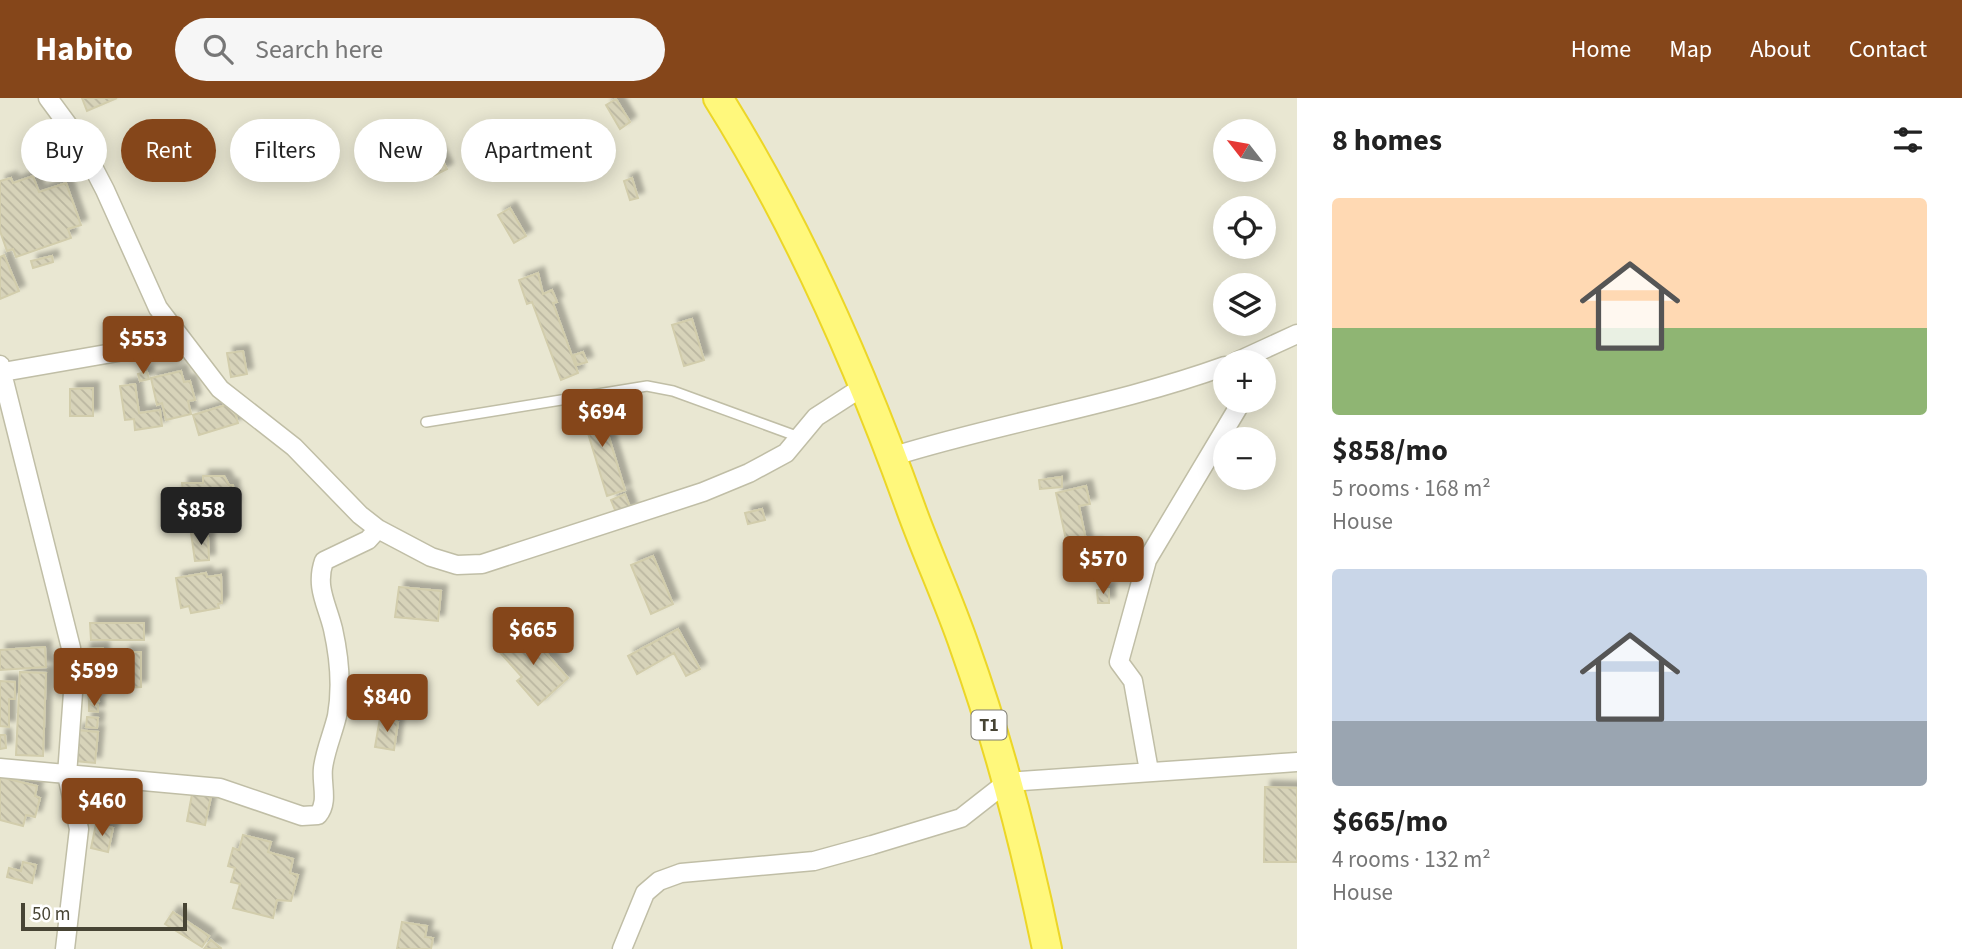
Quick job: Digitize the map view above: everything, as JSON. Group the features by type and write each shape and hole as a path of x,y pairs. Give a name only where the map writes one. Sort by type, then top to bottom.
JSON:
{"highway":[{"name":"T1","path":"718,98 749,147 813,273 894,456 965,648 1007,782 1047,949"}],"street":[{"path":"48,98 79,140 122,226 158,308 220,389 294,447 360,515 378,529 431,557 457,565 482,564 703,492 786,453 821,412 864,386"},
{"path":"1265,350 1290,340"},
{"path":"1276,354 1290,340"},
{"path":"65,949 79,829 67,775 74,679 71,648 2,369 181,341"},
{"path":"894,456 968,433 1124,398 1213,370"},
{"path":"1149,771 1133,681 1119,662 1122,646 1147,560 1235,413"},
{"path":"0,768 220,788 302,816 318,815 324,807 323,768 337,714 339,667 333,629 320,591 320,575 324,561 368,540 378,529"},
{"path":"622,949 645,893 659,881 681,873 814,861 872,845 961,818 1007,782 1297,762"}],"lane":[{"path":"426,422 602,391 647,386 674,391 801,438"}],"shaded area":[{"path":"0,98 1297,98 1297,949 0,949"}],"building":[{"path":"82,98 117,98 87,111"},
{"path":"616,99 630,122 620,129 606,105"},
{"path":"11,178 13,183 21,180 35,182 39,192 66,183 81,225 68,229 71,238 16,257 13,249 7,251 0,231 0,181"},
{"path":"632,178 638,198 630,200 624,181"},
{"path":"510,208 526,236 514,243 498,215"},
{"path":"4,255 19,291 0,299 0,257"},
{"path":"52,256 53,262 33,268 31,261"},
{"path":"538,273 543,294 552,290 557,302 553,303 578,373 561,380 532,302 527,304 519,280"},
{"path":"692,319 704,360 684,366 672,325"},
{"path":"243,351 247,374 231,377 227,353"},
{"path":"583,352 587,362 577,365 574,355"},
{"path":"181,371 184,382 190,381 195,400 188,401 191,414 166,420 162,403 157,405 151,378"},
{"path":"147,372 149,379 140,381 138,374"},
{"path":"135,384 139,413 160,410 162,426 135,430 134,419 125,420 120,386"},
{"path":"93,388 93,416 70,416 70,389"},
{"path":"598,401 625,490 607,496 580,407"},
{"path":"232,403 238,423 199,435 193,415"},
{"path":"203,476 224,476 229,485 233,485 234,505 224,505 225,519 186,520 186,511 178,511 177,492 183,492 182,483 203,483"},
{"path":"1062,477 1062,487 1040,489 1039,480"},
{"path":"1086,486 1090,504 1079,506 1087,545 1096,544 1100,562 1072,568 1056,493"},
{"path":"625,494 631,510 617,515 611,500"},
{"path":"762,509 765,520 748,524 745,513"},
{"path":"191,533 208,536 209,560 195,561"},
{"path":"653,556 673,604 651,614 631,565"},
{"path":"206,573 207,577 221,575 222,603 218,604 219,608 191,613 189,606 181,608 176,578"},
{"path":"399,587 441,591 438,621 395,617"},
{"path":"1109,589 1109,603 1098,603 1097,590"},
{"path":"90,623 144,623 144,640 91,640"},
{"path":"678,629 700,669 686,676 674,653 637,674 628,656"},
{"path":"527,631 568,678 538,705 517,681 522,677 496,648 510,636 515,642"},
{"path":"45,647 46,667 0,670 0,650"},
{"path":"103,648 103,673 97,673 98,684 86,685 85,649"},
{"path":"124,652 141,652 141,687 125,688"},
{"path":"20,672 46,673 43,756 16,755"},
{"path":"100,677 121,677 121,687 100,687"},
{"path":"0,681 15,682 15,699 9,699 9,727 0,726"},
{"path":"98,691 99,701 89,702 88,692"},
{"path":"89,704 98,705 98,712 89,711"},
{"path":"87,717 98,718 97,728 86,727"},
{"path":"380,718 398,722 394,750 375,747"},
{"path":"77,730 98,732 95,763 75,761"},
{"path":"0,735 5,735 6,748 0,749"},
{"path":"0,777 37,786 35,796 40,798 35,817 26,815 23,826 0,820"},
{"path":"1265,787 1297,788 1297,862 1264,862"},
{"path":"193,789 212,792 205,825 187,821"},
{"path":"107,810 107,818 86,819 86,811"},
{"path":"96,824 113,828 108,852 91,848"},
{"path":"243,835 271,842 268,852 293,859 290,873 298,875 291,901 277,900 273,918 233,908 240,884 231,882 235,868 228,866 233,848 239,850"},
{"path":"23,862 36,865 32,883 7,877 9,868 21,871"},
{"path":"173,912 209,936 202,947 165,924"},
{"path":"402,922 427,926 425,937 433,938 431,949 397,949"},
{"path":"211,940 221,948 204,949"}]}
